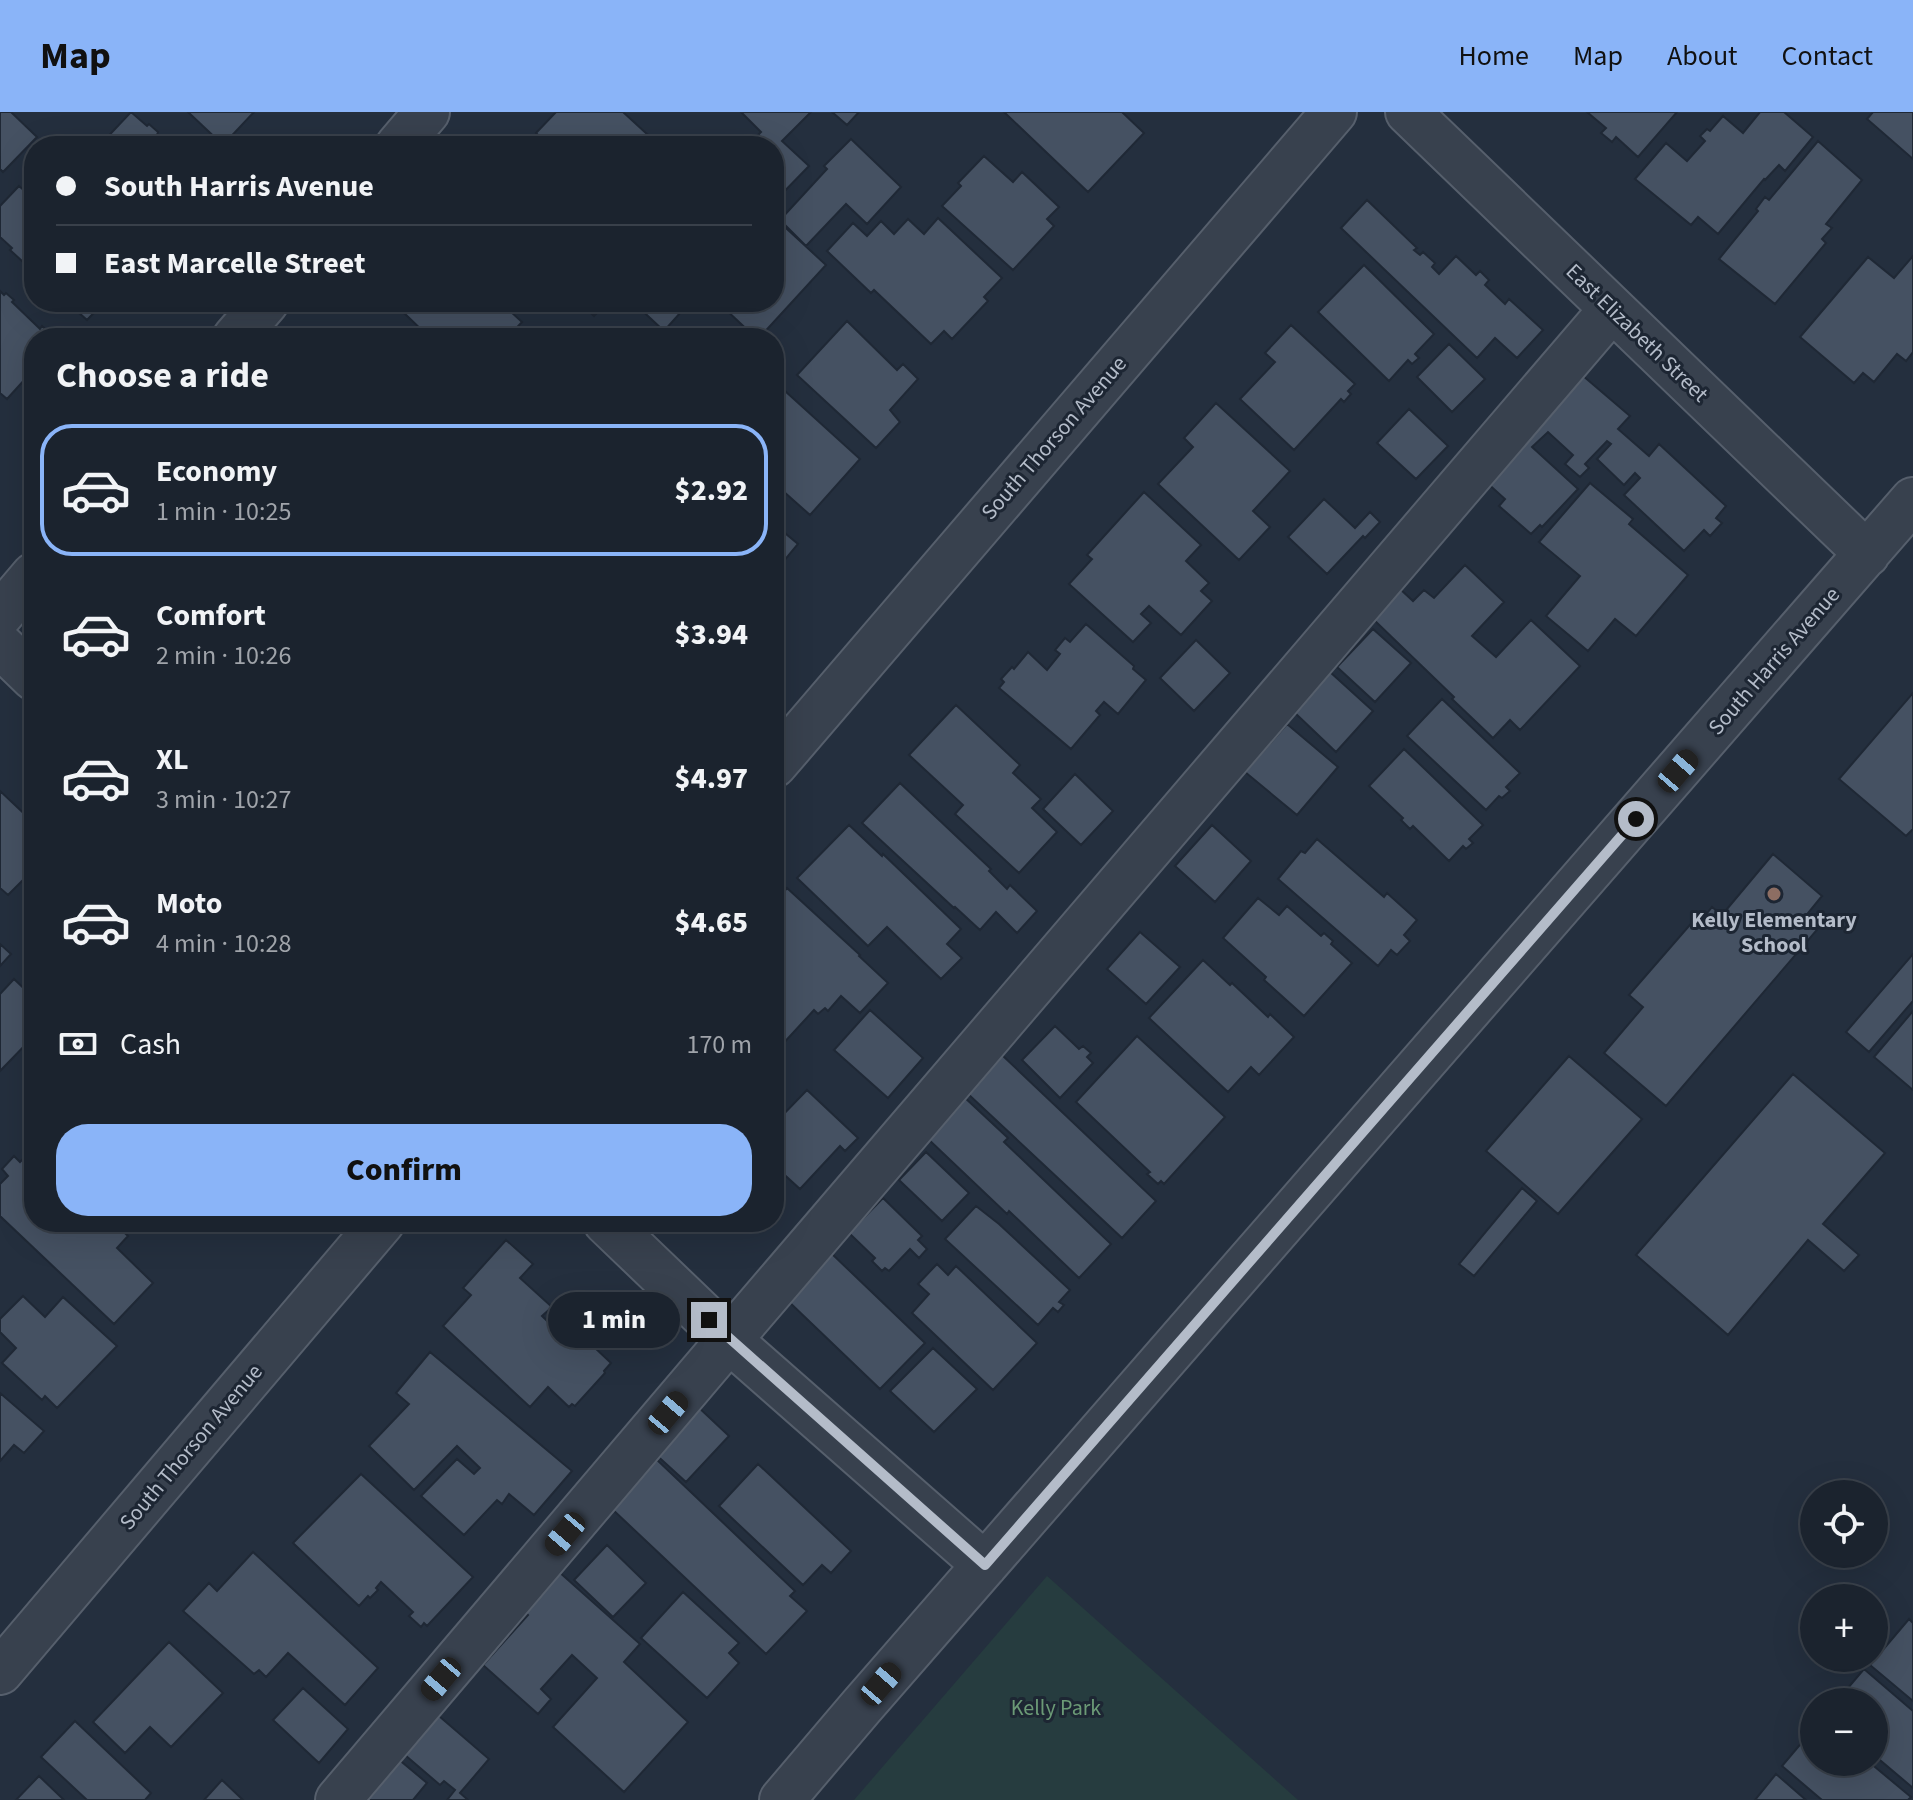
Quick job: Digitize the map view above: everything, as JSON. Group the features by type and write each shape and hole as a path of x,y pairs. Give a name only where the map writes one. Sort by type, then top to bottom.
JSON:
{"street":[{"path":"407,136 427,112"},
{"name":"South Thorson Avenue","path":"784,753 1334,112"},
{"name":"East Elizabeth Street","path":"1408,112 1867,554"},
{"path":"338,1800 1612,309"},
{"path":"244,328 257,312"},
{"name":"South Harris Avenue","path":"782,1800 1913,500"},
{"path":"0,615 24,587"},
{"path":"0,645 24,668"},
{"name":"South Thorson Avenue","path":"0,1672 374,1232"},
{"path":"616,1232 729,1340 985,1565"}],"green space":[{"name":"Kelly Park","path":"1047,1576 1298,1800 854,1800"}],"building":[{"path":"0,112 11,112 36,136 24,136 24,150 3,172 0,169"},
{"path":"131,112 158,132 158,136 108,136"},
{"path":"188,112 254,112 231,136 213,136"},
{"path":"556,112 623,112 649,136 539,136 536,133"},
{"path":"741,112 811,112 784,139 784,136 757,136 761,132"},
{"path":"832,112 859,112 847,125"},
{"path":"1004,112 1122,112 1144,133 1088,192"},
{"path":"1587,112 1677,112 1638,157 1616,137 1612,142 1601,133 1606,128"},
{"path":"1760,112 1784,112 1813,137 1785,171 1779,165 1764,179 1718,234 1698,217 1691,225 1635,179 1666,143 1687,161 1705,141 1700,136 1707,129 1710,131 1723,116 1743,133"},
{"path":"1873,112 1913,112 1913,159 1867,119"},
{"path":"851,139 901,187 867,224 846,204 806,246 784,224 784,216 827,169 824,166"},
{"path":"1818,141 1862,180 1826,224 1832,228 1822,239 1826,243 1775,304 1719,259 1758,211 1756,209 1765,197 1769,200"},
{"path":"784,143 809,166 784,192"},
{"path":"984,156 1013,182 1022,172 1059,207 1047,219 1054,226 1013,270 942,206 961,186 958,183"},
{"path":"19,186 24,190 24,263 0,237 0,206"},
{"path":"1367,200 1417,248 1414,250 1420,255 1423,252 1435,263 1432,267 1439,274 1456,256 1476,275 1480,271 1489,280 1485,285 1505,304 1509,299 1543,330 1517,358 1495,338 1477,358 1341,228"},
{"path":"938,218 1002,278 984,297 988,301 952,339 944,331 931,344 827,251 853,223 867,236 881,221 894,234 908,219 924,234"},
{"path":"784,226 826,265 784,311"},
{"path":"1913,256 1913,352 1906,361 1897,354 1874,382 1863,373 1854,383 1800,337 1868,257 1894,278"},
{"path":"1364,265 1434,334 1415,354 1419,358 1412,364 1408,360 1389,381 1318,312"},
{"path":"0,291 14,300 12,302 39,328 24,328 24,380 7,399 0,393"},
{"path":"78,312 95,312 87,320"},
{"path":"403,312 511,312 522,322 516,328 420,328"},
{"path":"644,312 681,312 667,328 661,328"},
{"path":"728,312 783,312 768,328 745,328"},
{"path":"847,321 897,370 903,364 918,379 890,410 900,422 876,448 797,375"},
{"path":"1291,325 1355,384 1344,402 1341,399 1294,450 1240,399 1275,362 1265,353"},
{"path":"1449,344 1485,379 1452,412 1417,377"},
{"path":"1582,375 1630,416 1618,429 1649,456 1659,444 1726,506 1716,518 1722,523 1710,536 1704,530 1684,551 1624,495 1640,478 1635,473 1624,485 1597,459 1611,444 1607,441 1585,464 1589,468 1580,477 1565,464 1573,455 1548,432 1532,447 1578,489 1542,527 1540,525 1531,534 1499,506 1505,499 1485,481"},
{"path":"784,390 860,459 810,515 784,492"},
{"path":"1216,403 1290,471 1253,511 1270,527 1239,560 1158,484 1193,447 1184,438"},
{"path":"1409,409 1448,446 1416,479 1377,443"},
{"path":"1590,483 1633,519 1629,524 1688,575 1636,636 1615,619 1588,651 1546,616 1580,576 1539,542"},
{"path":"1144,492 1201,545 1186,561 1209,583 1201,591 1212,601 1181,635 1149,606 1141,614 1151,623 1133,642 1069,584 1092,559 1087,555"},
{"path":"1324,499 1355,528 1370,512 1380,522 1327,574 1288,537"},
{"path":"784,532 798,544 784,561"},
{"path":"1465,565 1504,602 1472,636 1496,657 1531,620 1580,666 1520,730 1510,720 1493,738 1372,618 1399,588 1413,601 1424,590 1434,598"},
{"path":"1086,624 1146,680 1118,714 1104,702 1096,711 1100,715 1071,749 999,688 1004,682 1001,679 1028,652 1047,670 1060,654 1055,650 1065,638 1070,642"},
{"path":"1373,629 1411,663 1375,702 1337,667"},
{"path":"1196,640 1230,673 1194,711 1160,678"},
{"path":"1330,672 1373,711 1336,752 1294,712"},
{"path":"1913,693 1913,829 1906,836 1839,779"},
{"path":"1442,699 1520,773 1506,787 1510,791 1502,798 1499,796 1486,810 1407,736"},
{"path":"956,705 1020,765 1013,773 1041,799 1032,808 1057,832 1019,873 955,814 963,805 909,755"},
{"path":"1287,724 1338,767 1297,815 1245,772"},
{"path":"1404,749 1483,825 1469,839 1473,843 1466,849 1463,846 1449,861 1413,826 1410,829 1401,820 1403,818 1369,786"},
{"path":"1075,774 1113,811 1081,845 1043,809"},
{"path":"900,783 991,869 989,871 1007,889 1010,885 1037,911 1017,933 996,912 980,930 862,823"},
{"path":"0,791 24,814 24,879 8,895 0,888"},
{"path":"849,825 961,929 947,944 962,958 941,979 887,927 868,946 797,878"},
{"path":"1212,825 1251,861 1215,902 1175,866"},
{"path":"1317,839 1384,897 1387,893 1417,920 1404,935 1410,941 1397,955 1391,950 1378,966 1278,879 1301,851 1305,853"},
{"path":"1773,854 1822,896 1808,913 1822,924 1666,1106 1604,1053 1643,1007 1629,995 1695,919 1700,922 1712,907 1722,915"},
{"path":"787,888 888,983 860,1013 841,996 828,1011 825,1008 818,1014 814,1010 784,1043 784,891"},
{"path":"1258,898 1279,915 1287,906 1321,936 1324,933 1352,963 1304,1016 1223,938"},
{"path":"1140,932 1180,967 1146,1004 1107,969"},
{"path":"0,944 11,954 0,966"},
{"path":"1913,954 1913,1001 1869,1052 1846,1032"},
{"path":"1203,960 1294,1037 1259,1075 1251,1067 1228,1092 1149,1018"},
{"path":"14,979 24,988 24,1046 0,1071 0,994"},
{"path":"870,1010 923,1058 888,1098 834,1050"},
{"path":"1913,1011 1913,1090 1874,1057"},
{"path":"1055,1026 1079,1049 1083,1046 1091,1053 1087,1057 1093,1063 1060,1098 1022,1060"},
{"path":"1137,1036 1225,1117 1164,1184 1161,1181 1158,1184 1147,1174 1150,1172 1076,1102"},
{"path":"1002,1055 1156,1201 1122,1238 967,1093"},
{"path":"1569,1056 1642,1119 1558,1214 1486,1151"},
{"path":"1793,1074 1885,1153 1823,1224 1859,1255 1844,1271 1808,1240 1728,1335 1636,1255"},
{"path":"807,1090 858,1138 845,1151 840,1146 800,1189 784,1174 784,1114"},
{"path":"963,1096 1008,1138 1004,1142 1111,1244 1079,1278 926,1137"},
{"path":"926,1152 969,1193 942,1221 899,1180"},
{"path":"14,1156 20,1162 24,1158 24,1232 124,1232 128,1236 117,1248 153,1283 114,1324 0,1216 0,1184 8,1176 2,1169"},
{"path":"1522,1188 1537,1201 1474,1276 1459,1264"},
{"path":"883,1198 922,1236 918,1240 927,1249 919,1258 910,1249 889,1271 885,1268 882,1271 872,1261 875,1258 849,1233"},
{"path":"976,1206 1070,1290 1059,1302 1064,1305 1058,1312 1053,1308 1038,1325 945,1239"},
{"path":"506,1240 533,1264 520,1278 552,1307 542,1316 566,1339 575,1329 611,1363 575,1406 572,1404 569,1407 548,1387 530,1407 443,1326 471,1295 463,1288"},
{"path":"831,1253 925,1343 880,1389 786,1299"},
{"path":"937,1264 948,1275 956,1266 1037,1343 993,1390 912,1313 929,1294 918,1284"},
{"path":"23,1296 45,1317 63,1297 117,1346 57,1408 45,1396 42,1400 2,1363 16,1348 0,1332 0,1319"},
{"path":"933,1348 977,1389 934,1432 890,1391"},
{"path":"430,1352 572,1471 534,1515 509,1494 502,1504 497,1500 464,1535 421,1496 457,1459 474,1474 480,1468 457,1446 414,1490 369,1446 409,1404 396,1393"},
{"path":"0,1393 44,1431 24,1453 14,1445 0,1461"},
{"path":"695,1404 729,1436 686,1482 652,1451"},
{"path":"655,1458 795,1591 790,1596 807,1611 766,1654 611,1508"},
{"path":"758,1464 851,1551 831,1573 822,1565 803,1585 719,1506"},
{"path":"361,1474 473,1577 427,1626 424,1623 421,1627 409,1616 413,1612 381,1582 376,1588 378,1590 359,1606 293,1543"},
{"path":"607,1545 646,1583 613,1617 574,1580"},
{"path":"253,1552 378,1668 345,1705 288,1653 266,1677 259,1670 254,1674 183,1611 209,1583 217,1591"},
{"path":"558,1571 640,1644 624,1662 688,1722 624,1792 553,1727 597,1678 572,1655 541,1689 551,1699 538,1714 483,1665 528,1615 523,1610"},
{"path":"683,1592 739,1643 729,1653 739,1663 707,1698 641,1638"},
{"path":"1909,1619 1913,1623 1913,1701 1878,1672 1888,1672 1888,1644"},
{"path":"169,1642 223,1693 171,1747 150,1727 125,1753 93,1722"},
{"path":"1861,1672 1868,1672 1886,1688 1848,1688"},
{"path":"303,1688 348,1729 319,1763 273,1720"},
{"path":"1888,1690 1913,1711 1913,1788 1888,1767"},
{"path":"432,1710 489,1759 460,1793 468,1800 447,1800 455,1790 444,1781 440,1785 398,1749"},
{"path":"75,1721 151,1793 145,1800 87,1800 41,1757"},
{"path":"1800,1745 1800,1776 1886,1776 1911,1797 1908,1800 1822,1800 1782,1766"},
{"path":"397,1758 427,1783 413,1800 360,1800"},
{"path":"1776,1774 1806,1800 1755,1800"},
{"path":"39,1776 64,1800 16,1800"},
{"path":"222,1780 243,1800 204,1800"}],"place":[{"name":"Kelly Elementary School","path":"1774,894"}],"route":[{"path":"709,1320 985,1565 1636,819"}]}
